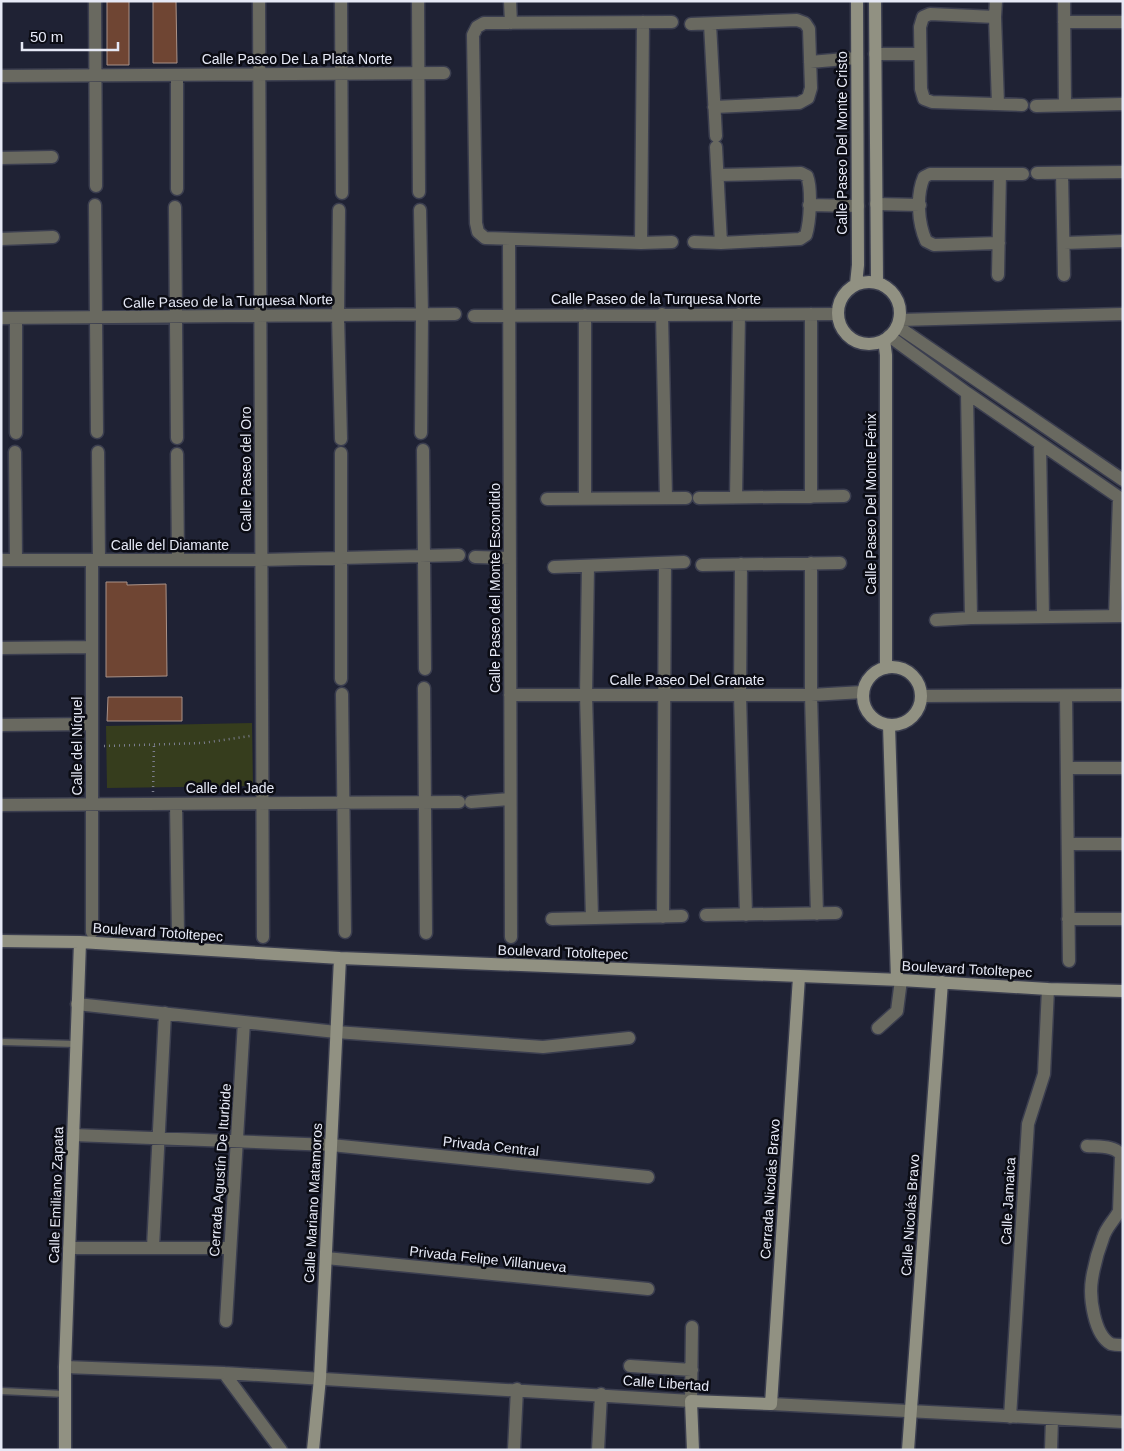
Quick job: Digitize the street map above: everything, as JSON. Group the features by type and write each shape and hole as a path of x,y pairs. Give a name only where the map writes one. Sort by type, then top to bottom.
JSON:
{"main road":[{"name":"Calle Paseo Del Monte Cristo","path":"856,284 858,265 857,1"},
{"path":"875,1 877,283"},
{"path":"877,283 893,293 898,301 900,310 892,331 874,344 854,341 840,327 838,307 848,289 856,284 877,283"},
{"name":"Calle Paseo Del Monte Fénix","path":"886,668 886,355 892,331"},
{"path":"886,668 903,670 910,674 919,688 919,706 908,721 899,724 889,725 880,723 872,718 863,702 863,692 871,676 886,668"},
{"path":"889,725 899,980"},
{"name":"Boulevard Totoltepec","path":"1,942 80,942 340,958 899,980 1048,989 1123,991"},
{"name":"Calle Emiliano Zapata","path":"65,1450 65,1368 80,942"},
{"name":"Calle Mariano Matamoros","path":"313,1450 320,1378 340,958"},
{"name":"Cerrada Nicolás Bravo","path":"771,1404 799,977"},
{"name":"Calle Nicolás Bravo","path":"908,1450 942,982"},
{"path":"691,1401 693,1450"},
{"name":"Calle Libertad","path":"691,1401 771,1404"}],"street":[{"path":"95,1 96,186"},
{"name":"Calle Paseo del Oro","path":"259,1 263,938"},
{"path":"341,1 342,193"},
{"path":"418,1 419,192"},
{"path":"510,1 511,23"},
{"path":"996,1 998,104"},
{"path":"1064,1 1065,105"},
{"path":"995,17 930,14 923,17 920,27 919,54 921,90 924,99 932,102 1022,105"},
{"path":"691,24 797,20 805,23 809,29 811,88 808,98 798,103 714,107"},
{"path":"641,243 643,22"},
{"path":"672,22 484,23 477,27 473,35 476,223 478,232 484,238 509,240 672,242"},
{"path":"1064,22 1123,22"},
{"path":"710,24 721,243"},
{"path":"875,54 919,54"},
{"path":"810,62 857,58"},
{"name":"Calle Paseo De La Plata Norte","path":"1,76 444,73"},
{"path":"177,75 177,189"},
{"path":"1036,106 1123,104"},
{"path":"1,158 52,157"},
{"path":"1037,173 1123,172"},
{"path":"694,242 721,243 800,239 806,235 809,228 809,181 807,176 800,173 718,175"},
{"path":"1062,173 1064,274"},
{"path":"999,243 934,245 926,241 921,231 920,185 924,176 930,174 1023,174"},
{"path":"998,276 1000,174"},
{"path":"876,204 920,205"},
{"path":"95,205 97,432"},
{"path":"809,205 858,206"},
{"path":"175,207 177,438"},
{"path":"339,210 338,315 341,439"},
{"path":"420,210 422,314 421,433"},
{"path":"1,239 53,237"},
{"name":"Calle Paseo del Monte Escondido","path":"509,240 511,937"},
{"path":"1064,242 1123,241"},
{"name":"Calle Paseo de la Turquesa Norte","path":"1,318 455,314"},
{"path":"662,314 666,498"},
{"path":"736,497 739,314"},
{"path":"811,314 811,497"},
{"name":"Calle Paseo de la Turquesa Norte","path":"474,316 838,314"},
{"path":"892,331 1123,314"},
{"path":"585,315 585,499"},
{"path":"16,318 16,433"},
{"path":"892,331 967,393 1121,499 1119,616 936,620"},
{"path":"892,331 1123,480"},
{"path":"967,393 971,618"},
{"path":"1040,443 1043,617"},
{"path":"423,450 425,670"},
{"path":"16,452 16,560"},
{"name":"Calle del Níquel","path":"92,932 92,647 98,452"},
{"path":"341,453 341,679"},
{"path":"177,454 178,560"},
{"path":"699,498 844,496"},
{"path":"547,499 686,498"},
{"name":"Calle del Diamante","path":"1,560 261,560 459,555"},
{"path":"475,557 510,558"},
{"path":"554,567 684,562"},
{"path":"663,917 665,563"},
{"path":"702,565 840,563"},
{"path":"741,564 740,695 746,915"},
{"path":"811,564 817,914"},
{"path":"588,566 586,695 592,918"},
{"path":"1,648 92,647"},
{"path":"424,688 426,933"},
{"name":"Calle Paseo Del Granate","path":"510,695 812,695 863,692"},
{"path":"342,694 345,932"},
{"path":"920,696 1123,695"},
{"path":"1066,696 1069,961"},
{"path":"1,725 92,724"},
{"path":"1068,768 1123,768"},
{"name":"Calle del Jade","path":"1,805 465,802 510,799"},
{"path":"176,804 178,934"},
{"path":"1068,844 1123,844"},
{"path":"706,915 836,913"},
{"path":"552,919 682,916"},
{"path":"1068,919 1123,919"},
{"path":"878,1028 896,1011 899,980"},
{"name":"Calle Jamaica","path":"1010,1417 1028,1124 1044,1074 1048,989"},
{"path":"77,1004 336,1032 543,1047 629,1038"},
{"path":"153,1248 165,1013"},
{"name":"Cerrada Agustín De Iturbide","path":"226,1321 244,1022"},
{"name":"Privada Central","path":"73,1135 331,1145 648,1176"},
{"path":"1087,1146 1114,1149 1121,1156 1119,1211 1116,1218 1108,1226 1103,1237 1091,1281 1092,1304 1096,1323 1103,1337 1112,1344 1123,1345"},
{"path":"69,1248 230,1248"},
{"name":"Privada Felipe Villanueva","path":"326,1258 648,1289"},
{"path":"691,1401 692,1326"},
{"path":"630,1366 692,1370"},
{"name":"Calle Libertad","path":"65,1368 320,1378 691,1401"},
{"path":"224,1373 281,1450"},
{"path":"514,1450 517,1389"},
{"path":"598,1450 600,1394"},
{"name":"Calle Libertad","path":"771,1404 1123,1422"},
{"path":"1051,1450 1052,1419"}],"lane":[{"path":"4,1042 76,1044"},
{"path":"1,1391 65,1394"}],"path":[{"path":"92,746 203,743 238,736 262,735"},
{"path":"153,804 154,745"}],"green space":[{"path":"252,723 253,786 107,788 106,726"}],"building":[{"path":"107,1 129,1 129,65 107,65"},
{"path":"153,1 176,1 177,63 153,63"},
{"path":"106,582 127,582 127,585 166,584 167,676 106,677"},
{"path":"108,697 182,697 182,721 107,721"}]}
